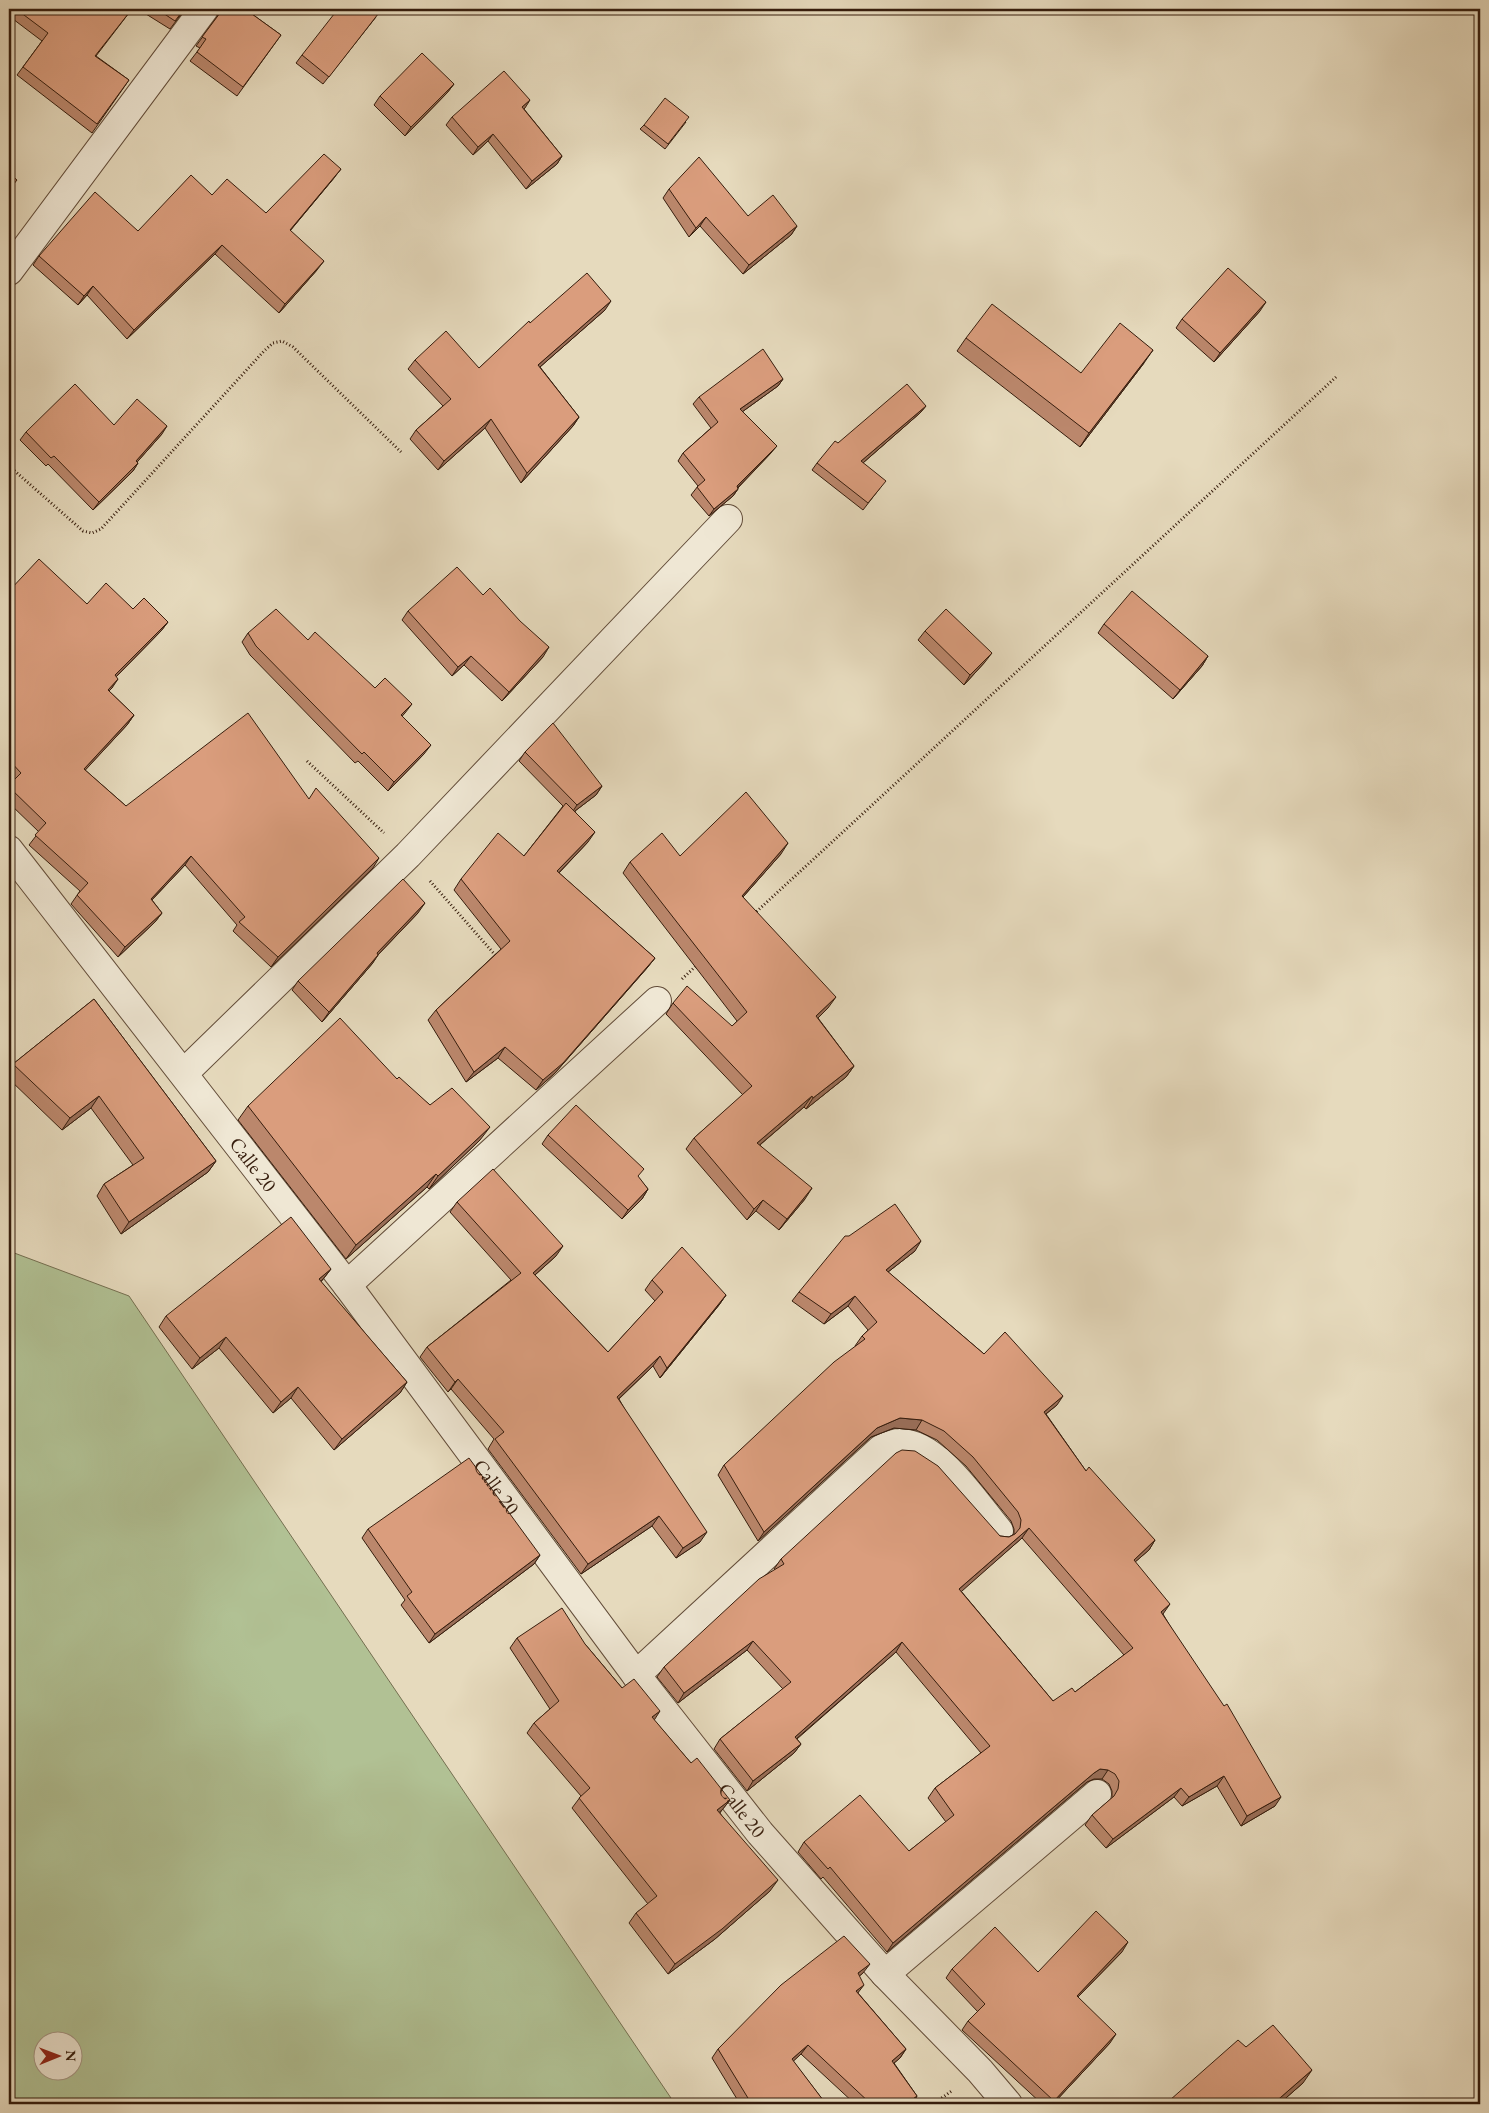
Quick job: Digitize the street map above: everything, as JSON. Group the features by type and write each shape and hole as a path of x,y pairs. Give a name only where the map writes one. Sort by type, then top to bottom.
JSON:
{"street":[{"path":"9,271 204,9"},
{"path":"184,1073 408,855 728,519"},
{"name":"Calle 20","path":"9,850 347,1285 636,1675 760,1833 885,1974 980,2071 1008,2104"},
{"path":"347,1285 658,1001"},
{"path":"636,1675 880,1449 898,1443 916,1446 938,1459 998,1531"},
{"path":"885,1974 1098,1794"}],"path":[{"path":"9,466 83,530 92,533 101,529 264,351 273,344 282,342 293,348 401,452"},
{"path":"752,915 1336,377"},
{"path":"307,761 408,855 498,959"},
{"path":"658,1001 701,961"}],"green space":[{"path":"9,1251 129,1296 675,2104 9,2104"}],"building":[{"path":"16,9 132,9 95,56 129,80 97,124 23,67 48,33"},
{"path":"157,9 184,9 175,21"},
{"path":"223,9 245,9 281,35 243,87 197,52 206,39 202,37"},
{"path":"338,9 382,9 329,77 302,55"},
{"path":"422,53 454,84 411,127 380,96"},
{"path":"504,71 530,100 522,107 562,156 532,181 493,134 478,147 452,117"},
{"path":"665,98 689,117 668,144 644,125"},
{"path":"324,154 341,169 290,230 324,261 285,304 222,245 134,330 93,286 84,296 39,256 95,192 138,231 191,175 212,195 227,179 266,213"},
{"path":"699,157 748,216 773,195 797,226 749,265 706,217 696,228 669,189"},
{"path":"9,173 17,180 9,190"},
{"path":"1228,268 1266,302 1220,353 1182,319"},
{"path":"587,273 611,301 538,365 579,417 527,473 491,419 444,461 416,430 451,399 415,360 446,331 479,368 529,321 530,323"},
{"path":"992,304 1081,373 1120,323 1153,350 1089,433 966,338"},
{"path":"763,349 783,379 740,409 777,446 737,486 738,489 714,509 697,487 705,480 683,453 718,422 699,397"},
{"path":"75,384 114,425 137,399 167,426 136,461 138,463 99,502 54,456 51,458 26,432"},
{"path":"907,384 926,406 861,461 886,481 868,503 817,463 835,441 838,443"},
{"path":"39,559 87,604 106,583 133,609 144,598 168,622 115,675 118,679 108,690 134,715 84,769 126,806 248,713 309,799 316,788 379,858 278,957 239,922 245,917 191,856 151,899 162,913 125,947 77,895 88,883 35,835 46,823 9,787 21,773 9,760 9,591"},
{"path":"457,567 483,595 490,588 520,621 549,647 509,692 471,656 458,667 408,611"},
{"path":"1132,591 1208,656 1180,690 1104,624"},
{"path":"276,609 308,640 315,632 375,688 385,678 412,704 401,715 431,745 394,782 364,752 362,754 256,646 248,633"},
{"path":"946,609 992,653 970,675 925,631"},
{"path":"553,723 602,786 577,805 525,752"},
{"path":"746,792 788,843 742,896 836,997 816,1016 854,1066 813,1098 812,1096 757,1143 812,1188 787,1219 763,1200 754,1209 694,1138 752,1086 673,1003 687,986 732,1026 747,1012 630,862 662,833 680,856"},
{"path":"566,803 595,832 557,871 655,958 563,1063 543,1080 505,1047 474,1072 436,1010 510,941 461,879 498,833 524,856"},
{"path":"403,879 425,903 377,953 378,955 329,1012 298,981"},
{"path":"94,999 216,1161 129,1222 104,1184 144,1158 99,1096 70,1118 13,1064"},
{"path":"340,1018 397,1079 399,1077 430,1105 452,1088 490,1127 438,1176 436,1174 356,1245 248,1106"},
{"path":"576,1105 644,1169 638,1176 648,1189 628,1210 548,1135"},
{"path":"493,1169 563,1246 533,1273 608,1352 663,1292 652,1280 682,1247 726,1295 667,1368 660,1356 617,1397 707,1532 683,1548 659,1516 588,1564 495,1439 504,1432 458,1379 455,1382 427,1347 521,1273 457,1202"},
{"path":"895,1204 921,1241 886,1270 984,1354 1005,1332 1063,1396 1044,1412 1086,1471 1089,1467 1155,1540 1134,1560 1170,1604 1161,1612 1224,1706 1227,1704 1281,1797 1247,1816 1224,1776 1189,1797 1181,1788 1113,1839 1092,1815 1114,1796 1118,1789 1119,1781 1115,1774 1108,1770 1100,1769 893,1943 830,1867 828,1869 804,1842 860,1795 909,1851 954,1815 935,1788 990,1746 902,1642 795,1737 801,1744 753,1781 720,1739 791,1682 753,1641 684,1693 664,1667 759,1579 784,1564 781,1559 896,1453 902,1450 915,1451 938,1466 1000,1536 1009,1537 1020,1528 1021,1520 1018,1512 973,1457 944,1431 922,1420 900,1418 877,1428 764,1532 724,1465 834,1362 865,1339 862,1336 877,1322 855,1296 831,1314 799,1292 845,1236 849,1236","holes":["1029,1528 1133,1648 1075,1692 1072,1688 1053,1701 959,1589"]},
{"path":"291,1217 331,1269 319,1279 407,1382 342,1439 298,1387 281,1402 226,1337 200,1358 166,1316"},
{"path":"469,1458 540,1555 435,1634 407,1596 412,1592 368,1529"},
{"path":"562,1608 585,1644 622,1688 634,1679 660,1711 652,1717 691,1763 697,1758 730,1800 717,1810 778,1880 722,1929 675,1964 636,1913 657,1896 579,1798 590,1788 534,1723 559,1701 517,1638"},
{"path":"1096,1911 1128,1942 1077,1996 1116,2034 1054,2101 968,2021 985,2004 952,1969 995,1927 1038,1972"},
{"path":"844,1936 870,1964 858,1973 864,1985 856,1991 906,2049 892,2061 917,2096 906,2104 871,2104 808,2045 792,2059 826,2104 751,2103 718,2049 781,1985"},
{"path":"1273,2025 1312,2070 1273,2104 1174,2104 1170,2100 1238,2040 1246,2047"}]}
